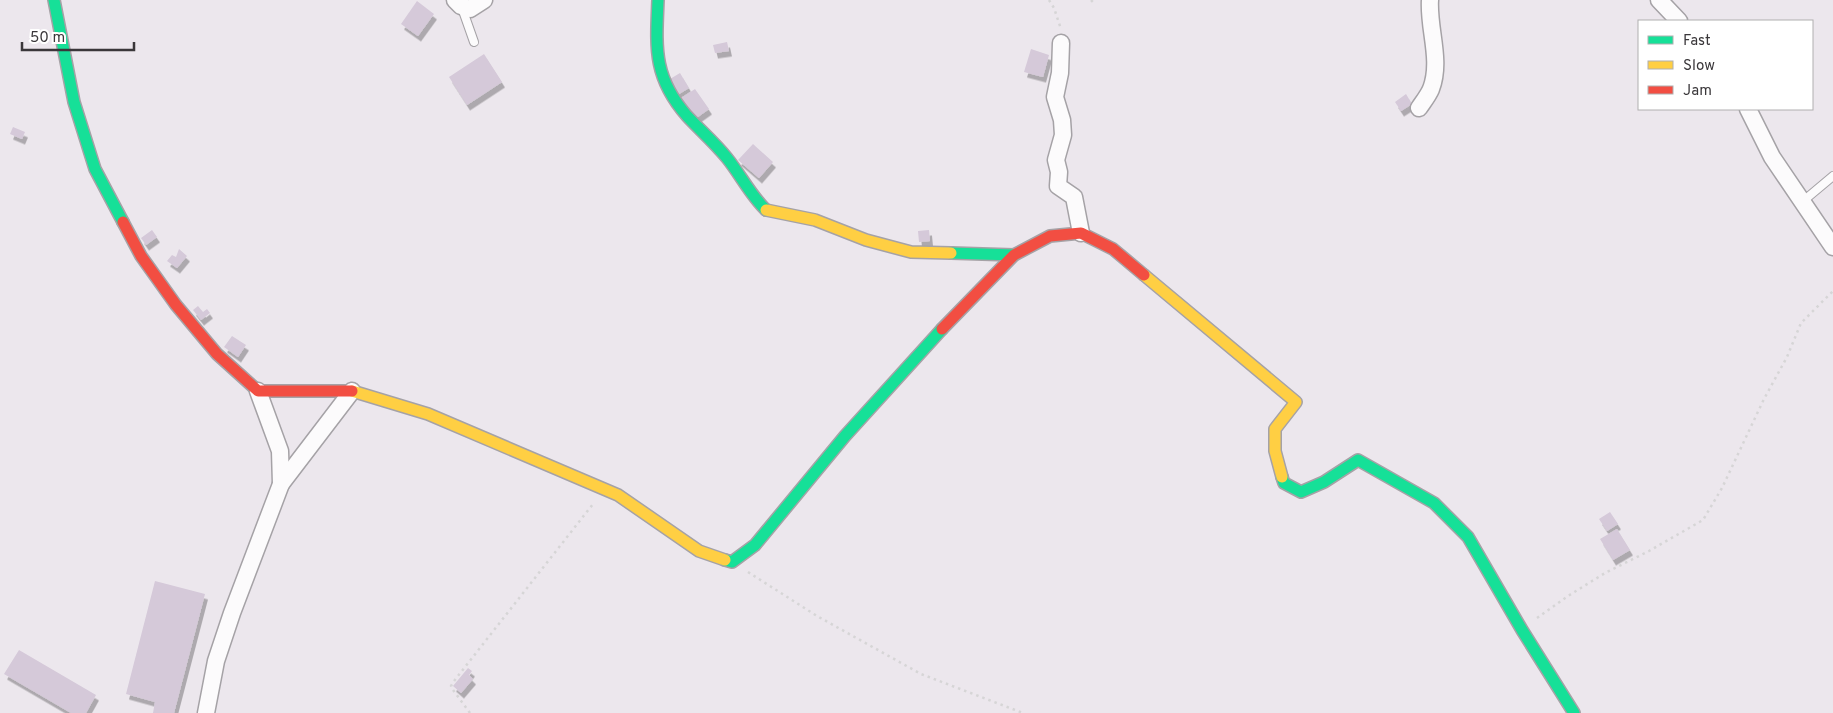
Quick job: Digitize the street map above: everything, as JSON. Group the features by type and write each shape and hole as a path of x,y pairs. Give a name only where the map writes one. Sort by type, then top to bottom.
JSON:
{"street":[{"path":"54,0 74,102 95,169 141,256 176,305 216,354 258,391 280,451 281,484"},
{"path":"458,3 470,9 484,0"},
{"path":"658,0 656,49 661,73 671,96 694,125 721,152 765,210 815,220 866,240 911,252 1014,255"},
{"path":"1419,108 1430,90 1435,75 1434,47 1429,12 1430,0"},
{"path":"1659,0 1677,20"},
{"path":"1061,43 1060,73 1055,97 1062,120 1063,135 1056,160 1060,172 1058,186 1074,197 1081,233"},
{"path":"1748,110 1772,157 1833,247"},
{"path":"258,391 352,391 428,414 618,495 699,551 732,562 755,545 845,436 936,335 1014,255 1050,236 1081,233 1113,249 1296,402 1275,429 1275,450 1284,483 1301,492 1324,482 1358,460 1434,503 1468,537 1522,630 1574,713"},
{"path":"206,713 216,661 232,613 281,484 352,391"}],"lane":[{"path":"458,3 474,42"},
{"path":"1802,202 1833,176"}],"path":[{"path":"1049,0 1061,28 1061,43"},
{"path":"1522,630 1568,596 1703,520 1722,488 1764,399 1787,356 1801,323 1833,291"},
{"path":"470,713 452,690 454,681 586,514 602,488"},
{"path":"732,562 817,616 921,674 1023,713"}],"building":[{"path":"417,1 434,14 418,36 401,24"},
{"path":"727,42 729,51 715,53 713,45"},
{"path":"1031,49 1049,55 1043,77 1024,72"},
{"path":"484,54 502,82 467,105 449,77"},
{"path":"680,73 689,88 679,94 670,79"},
{"path":"695,89 709,109 695,119 681,98"},
{"path":"1406,94 1412,104 1401,111 1395,102"},
{"path":"13,127 25,132 22,139 10,134"},
{"path":"753,144 773,162 759,178 738,160"},
{"path":"152,230 157,237 146,245 141,238"},
{"path":"929,230 930,241 919,242 918,231"},
{"path":"179,249 187,256 177,268 167,261 172,255 176,257"},
{"path":"198,306 203,312 207,309 210,313 201,320 193,310"},
{"path":"232,336 246,345 238,357 224,347"},
{"path":"1610,512 1618,524 1607,531 1599,519"},
{"path":"1617,529 1630,550 1613,560 1600,539"},
{"path":"155,581 205,594 174,713 153,713 155,702 126,694"},
{"path":"19,650 96,695 86,713 71,713 4,674"},
{"path":"468,668 472,671 469,675 473,679 461,693 453,686"}],"traffic: fast":[{"path":"54,0 74,102 95,169 123,222"},
{"path":"658,0 657,48 662,75 668,88 687,116 722,152 755,198 766,210"},
{"path":"951,253 1014,255"},
{"path":"725,560 732,562 755,545 845,436 942,329"},
{"path":"1282,477 1284,483 1301,492 1324,482 1358,460 1434,503 1468,537 1522,630 1574,713"}],"traffic: slow":[{"path":"766,210 815,220 866,240 911,252 951,253"},
{"path":"1144,275 1296,402 1275,429 1275,451 1282,477"},
{"path":"352,391 428,414 618,495 699,551 725,560"}],"traffic: jam":[{"path":"123,222 141,256 176,305 217,354 258,391 352,391"},
{"path":"942,329 1014,255 1050,236 1081,233 1113,249 1144,275"}]}
